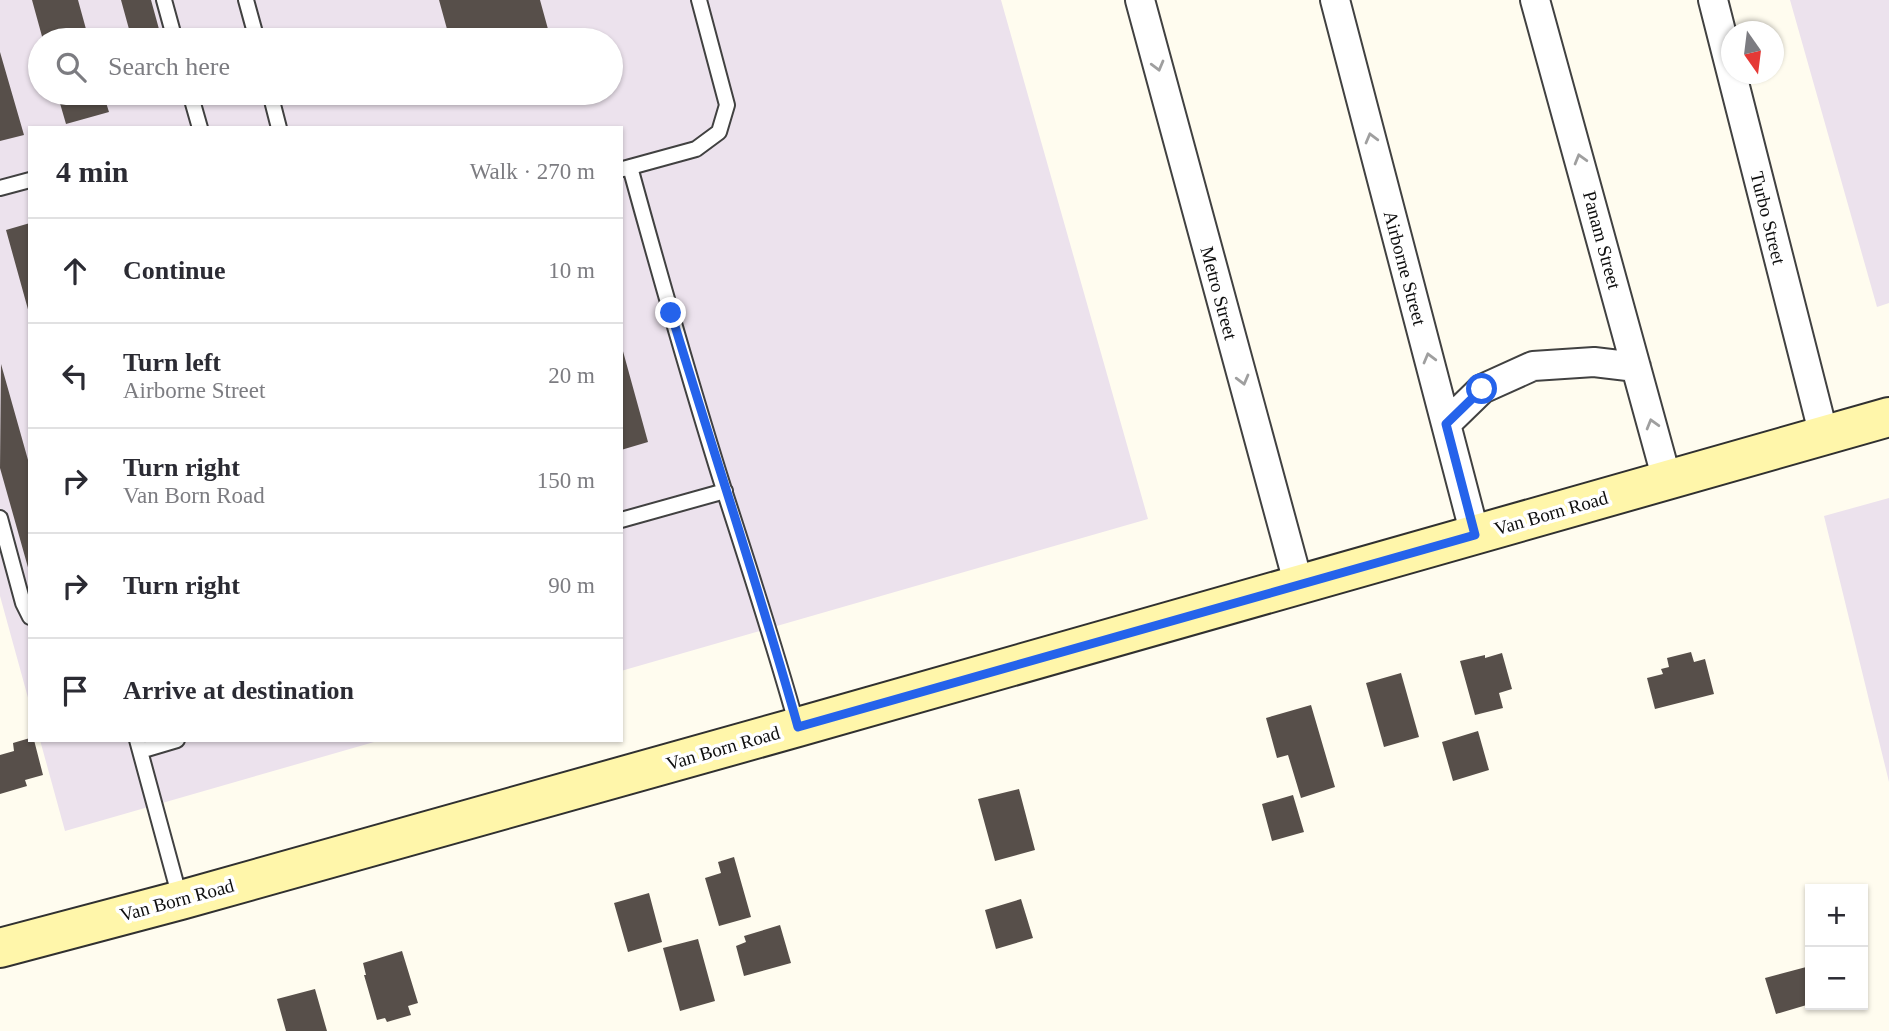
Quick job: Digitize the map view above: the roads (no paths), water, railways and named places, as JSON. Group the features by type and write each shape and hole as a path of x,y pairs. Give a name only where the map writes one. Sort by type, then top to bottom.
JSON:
{"main road":[{"name":"Van Born Road","path":"0,947 181,900 798,727 1889,417"}],"street":[{"name":"Metro Street","path":"1140,0 1299,586"},
{"name":"Airborne Street","path":"1335,0 1475,535"},
{"name":"Panam Street","path":"1535,0 1603,239 1667,480"},
{"name":"Turbo Street","path":"1713,0 1824,436"},
{"path":"1446,424 1482,389 1532,366 1594,362 1636,367"}],"lane":[{"path":"164,0 172,28"},
{"path":"246,0 254,28"},
{"path":"699,0 727,105 719,132 696,149 626,168 798,727"},
{"path":"193,105 199,126"},
{"path":"273,105 278,126"},
{"path":"0,188 28,181"},
{"path":"623,519 725,491"},
{"path":"0,518 28,613"},
{"path":"164,742 138,746 181,900"}]}
